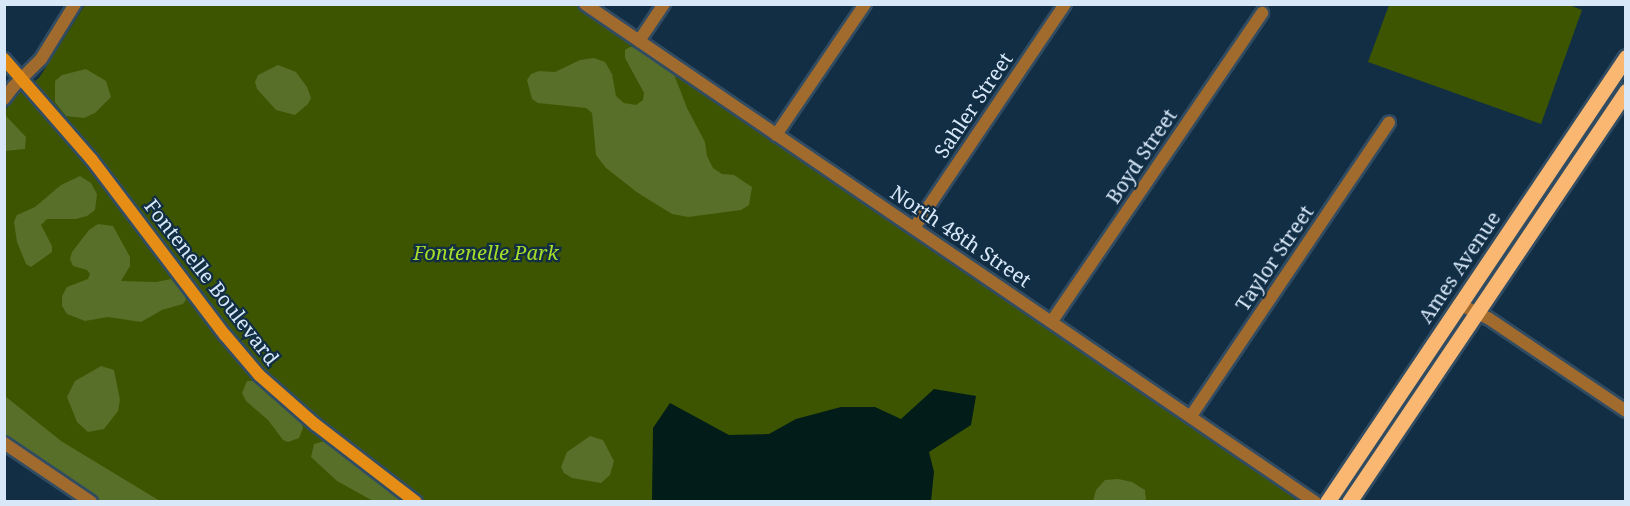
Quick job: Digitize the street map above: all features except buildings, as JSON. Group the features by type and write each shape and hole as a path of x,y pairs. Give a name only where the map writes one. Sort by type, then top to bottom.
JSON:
{"main road":[{"name":"Ames Avenue","path":"1327,501 1626,57"},
{"name":"Fontenelle Boulevard","path":"4,59 23,78 92,160 225,335 259,375 316,425 416,501"},
{"name":"Ames Avenue","path":"1349,501 1626,91"}],"street":[{"path":"4,99 41,59 75,4"},
{"name":"North 48th Street","path":"585,4 1315,501"},
{"path":"639,41 664,4"},
{"path":"776,135 865,4"},
{"name":"Sahler Street","path":"914,228 1065,4"},
{"name":"Boyd Street","path":"1052,321 1262,13"},
{"name":"Taylor Street","path":"1191,416 1389,122"},
{"path":"1459,304 1488,318 1626,411"},
{"path":"4,442 92,501"}],"green space":[{"path":"1567,4 1582,10 1541,124 1368,62 1389,5"},
{"name":"Fontenelle Park","path":"85,5 575,5 1257,467 1297,501 103,501 5,435 5,110 17,95 39,78"},
{"path":"630,47 641,47 672,69 687,108 705,142 707,156 713,168 722,174 734,175 752,187 749,205 741,210 688,217 672,214 638,193 606,168 596,155 592,113 586,108 538,103 532,99 527,80 531,74 539,71 555,72 580,60 594,58 605,62 612,74 616,96 624,103 636,105 643,100 644,93 625,58 625,50"},
{"path":"278,65 296,72 307,87 311,98 308,104 295,115 276,110 257,89 255,82 258,75"},
{"path":"86,69 106,81 111,97 95,113 84,118 66,116 55,102 55,81 62,75"},
{"path":"5,115 26,137 25,149 5,151"},
{"path":"80,176 91,183 97,194 95,210 87,216 76,219 47,219 41,225 52,246 52,252 31,267 26,264 17,242 14,222 17,215 35,207 61,185"},
{"path":"98,224 113,226 130,257 130,266 121,281 156,282 171,279 185,295 186,300 183,304 162,310 141,322 108,317 85,321 67,314 62,306 62,296 67,287 88,279 90,274 87,270 73,266 70,259 72,252 89,230"},
{"path":"101,366 114,370 120,400 118,411 104,429 88,432 77,422 67,397 75,381"},
{"path":"247,381 259,381 300,416 303,428 299,438 288,442 283,440 268,420 246,401 242,393"},
{"path":"5,396 61,441 160,501 90,501 5,440"},
{"path":"590,436 603,440 614,461 610,475 601,483 572,478 564,473 561,467 567,452"},
{"path":"324,441 334,444 348,454 372,479 381,481 411,501 373,501 337,481 311,457 314,444"},
{"path":"1118,479 1132,482 1145,490 1146,501 1093,501 1096,490 1105,480"}],"shaded area":[{"path":"934,389 976,396 971,425 929,452 934,472 931,501 652,501 653,428 670,403 729,435 769,434 796,419 841,407 875,407 901,419"}]}
